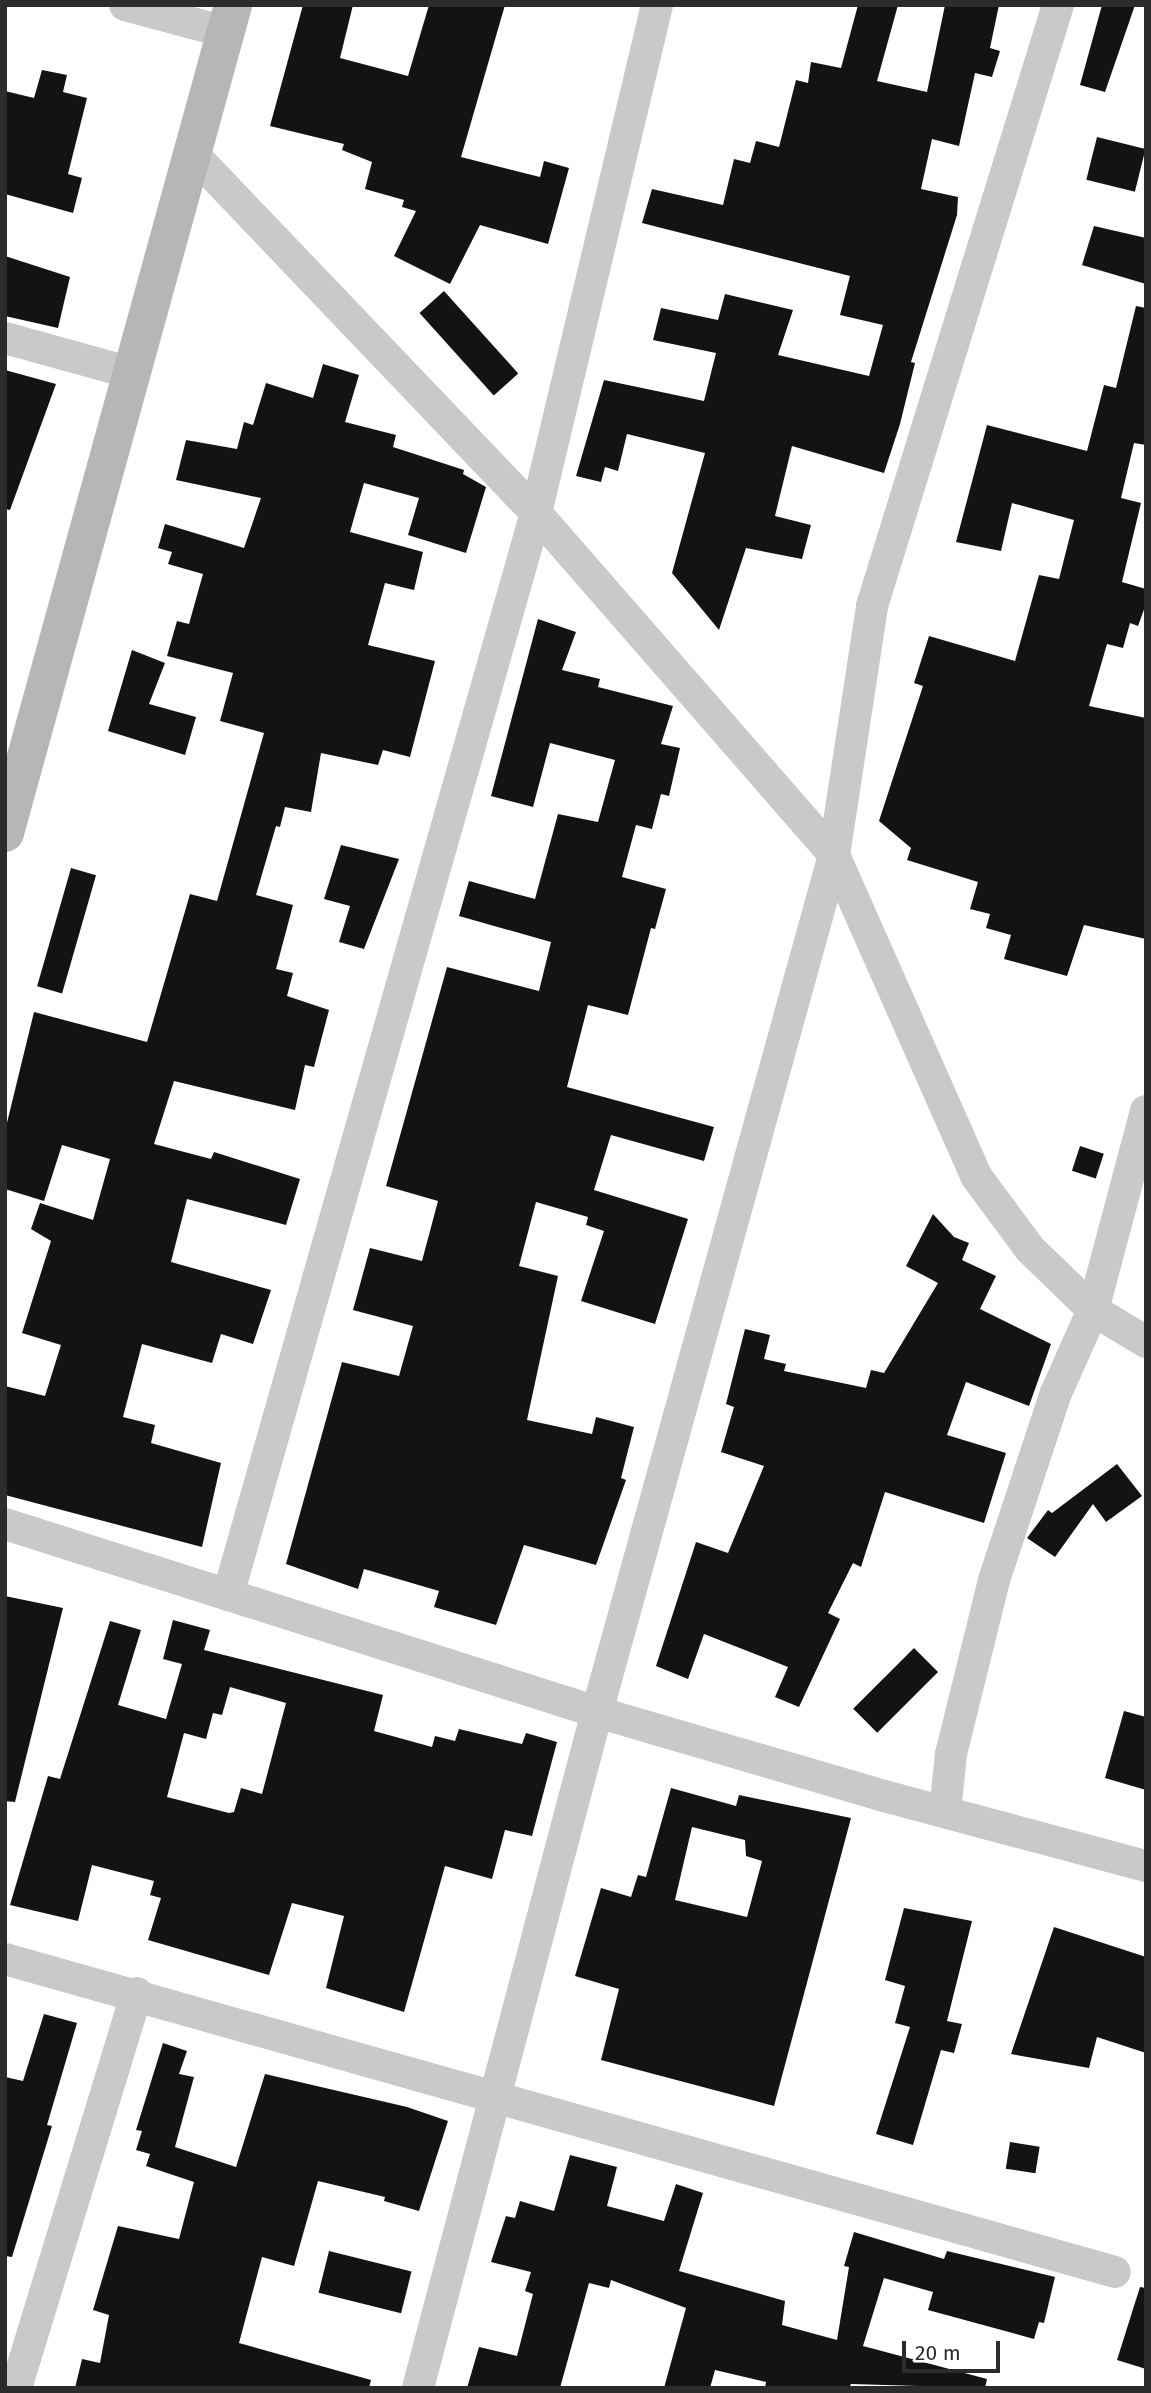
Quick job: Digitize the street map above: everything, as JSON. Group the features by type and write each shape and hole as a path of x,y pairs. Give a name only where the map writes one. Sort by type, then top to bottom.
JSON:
{"street":[{"path":"5,833 229,19 125,5"},
{"path":"228,1595 536,513 657,5"},
{"path":"418,2388 597,1712 834,855 872,606 1058,5"},
{"path":"193,155 536,513 834,855 976,1176 1030,1249 1093,1310 1146,1342"},
{"path":"5,338 132,373"},
{"path":"945,1812 951,1754 969,1673 1001,1556 1052,1406 1093,1310 1146,1111"},
{"path":"5,1524 597,1712 945,1812 1146,1866"},
{"path":"5,1959 136,1993 1115,2272"},
{"path":"16,2388 136,1993"}],"building":[{"path":"303,5 353,5 340,58 408,76 429,5 505,5 461,157 540,177 544,161 569,168 548,244 480,225 450,284 394,256 416,211 402,207 404,200 365,189 372,162 342,150 344,144 270,126"},
{"path":"858,5 898,5 877,81 927,92 945,5 999,5 990,48 1000,51 992,77 975,73 959,146 932,139 921,189 958,197 957,215 911,362 915,363 900,424 884,473 792,446 775,516 811,525 802,559 746,548 719,630 672,573 705,453 627,434 618,471 605,467 601,482 576,476 604,380 704,401 716,353 653,340 661,308 718,320 725,294 793,310 778,355 869,376 883,325 840,315 850,276 642,223 652,189 723,205 734,159 750,163 756,141 779,147 796,80 808,83 811,62 841,68"},
{"path":"1102,5 1135,5 1105,92 1080,85"},
{"path":"42,70 67,75 63,92 87,98 68,174 82,178 73,213 5,194 5,91 34,98"},
{"path":"1097,137 1146,149 1135,192 1086,180"},
{"path":"1094,226 1146,238 1146,284 1082,265"},
{"path":"5,256 70,277 58,328 5,316"},
{"path":"444,291 518,373 494,396 419,313"},
{"path":"1136,306 1146,308 1146,445 1134,443 1121,498 1141,503 1122,582 1146,589 1146,604 1138,626 1130,623 1123,648 1107,644 1089,706 1146,718 1146,939 1084,925 1067,976 1004,959 1011,935 986,928 990,914 970,909 978,882 907,860 911,848 879,821 923,686 914,683 929,636 1015,661 1039,575 1059,579 1074,520 1012,503 1001,551 956,542 987,425 1087,451 1104,385 1116,388"},
{"path":"323,364 359,375 345,422 396,435 393,447 464,470 463,474 486,487 466,553 408,535 419,498 364,483 350,532 423,552 414,590 385,583 368,645 435,661 410,757 383,750 378,765 321,753 311,812 285,807 280,827 276,826 256,895 293,905 276,969 293,973 287,996 329,1010 314,1067 305,1065 295,1110 174,1081 154,1144 211,1159 214,1152 300,1179 286,1225 187,1199 171,1262 271,1290 253,1344 221,1334 212,1363 142,1344 123,1417 155,1425 151,1443 221,1463 202,1547 5,1495 5,1386 45,1396 61,1345 22,1333 51,1241 31,1229 40,1203 93,1220 110,1159 62,1145 44,1201 5,1189 5,1131 34,1012 147,1042 190,894 217,901 264,733 220,721 233,673 167,656 177,621 189,624 203,574 168,564 172,552 158,548 165,524 244,548 261,498 176,480 186,440 237,449 244,422 253,425 266,383 313,398"},
{"path":"5,370 56,384 10,510 5,509"},
{"path":"538,619 576,632 562,670 600,679 598,687 673,706 661,744 680,748 669,796 661,794 652,829 636,825 622,877 666,889 655,929 651,928 628,1015 588,1005 567,1087 714,1127 704,1161 611,1135 594,1190 688,1219 655,1324 581,1301 604,1231 586,1225 588,1217 536,1202 519,1266 558,1276 527,1420 592,1434 596,1417 634,1427 621,1478 626,1480 596,1565 524,1545 496,1625 434,1607 439,1591 364,1569 358,1589 286,1564 342,1362 399,1376 413,1326 353,1310 370,1248 422,1261 438,1201 386,1186 447,967 539,991 551,942 459,916 469,881 535,899 558,814 598,822 615,760 550,743 533,807 491,796"},
{"path":"132,650 165,663 149,704 196,717 185,755 108,731"},
{"path":"341,845 399,859 364,949 339,942 350,906 324,899"},
{"path":"71,868 96,875 62,993 37,986"},
{"path":"1080,1146 1104,1154 1096,1178 1072,1171"},
{"path":"933,1214 954,1237 969,1243 962,1260 996,1276 980,1309 1051,1344 1029,1406 966,1382 947,1435 1006,1453 984,1523 885,1492 861,1567 853,1563 828,1613 840,1619 799,1707 775,1697 788,1667 704,1634 688,1679 656,1666 696,1542 728,1553 764,1466 721,1452 734,1407 726,1404 745,1329 770,1335 764,1359 786,1364 784,1371 866,1388 871,1370 884,1373 938,1283 906,1266"},
{"path":"1117,1464 1142,1496 1106,1522 1093,1504 1055,1557 1027,1538 1048,1510 1052,1513"},
{"path":"5,1596 63,1608 15,1802 5,1801"},
{"path":"173,1620 210,1630 204,1650 383,1695 374,1731 432,1747 435,1736 455,1741 459,1729 522,1744 526,1733 557,1742 532,1836 505,1830 492,1879 445,1866 404,2012 326,1988 344,1916 292,1903 269,1975 148,1940 161,1898 150,1895 154,1881 92,1865 78,1921 10,1905 48,1776 60,1779 110,1621 141,1630 118,1705 166,1719 182,1664 163,1659","holes":["230,1687 286,1703 262,1794 241,1788 234,1812 229,1813 167,1797 184,1733 206,1739 213,1713 222,1715"]},
{"path":"914,1648 938,1672 877,1733 853,1709"},
{"path":"1124,1711 1146,1717 1146,1790 1105,1778"},
{"path":"671,1788 736,1806 739,1795 851,1818 774,2106 601,2060 619,1989 575,1976 601,1888 631,1897 638,1875 646,1877","holes":["692,1827 745,1840 746,1856 762,1861 747,1917 675,1900"]},
{"path":"904,1908 972,1921 947,2021 962,2024 954,2053 941,2050 913,2145 876,2134 910,2027 895,2023 905,1986 885,1980"},
{"path":"1054,1927 1146,1957 1146,2053 1097,2037 1089,2068 1011,2054"},
{"path":"44,2014 77,2023 47,2125 52,2126 12,2257 5,2256 5,2077 23,2081"},
{"path":"163,2043 187,2051 179,2074 194,2077 175,2147 236,2167 265,2074 407,2107 448,2121 419,2211 384,2201 385,2197 318,2181 294,2266 262,2257 239,2343 371,2380 369,2388 75,2388 82,2359 100,2363 109,2315 93,2310 118,2226 179,2239 194,2182 146,2166 150,2154 136,2150 142,2131 136,2130"},
{"path":"1010,2142 1040,2147 1035,2173 1006,2169"},
{"path":"570,2155 617,2167 607,2206 664,2221 676,2184 703,2193 679,2271 785,2301 782,2325 837,2340 849,2267 844,2266 854,2232 944,2259 947,2251 1055,2277 1044,2323 1039,2322 1034,2339 928,2310 933,2292 884,2278 863,2346 987,2379 985,2388 851,2384 849,2388 765,2388 766,2382 715,2370 710,2388 664,2388 686,2308 611,2280 609,2288 589,2283 560,2388 467,2388 479,2347 517,2356 533,2294 525,2291 531,2272 491,2262 506,2216 515,2218 520,2201 554,2211"},
{"path":"329,2251 411,2272 401,2313 319,2293"},
{"path":"1140,2287 1146,2288 1146,2369 1117,2360"}]}
